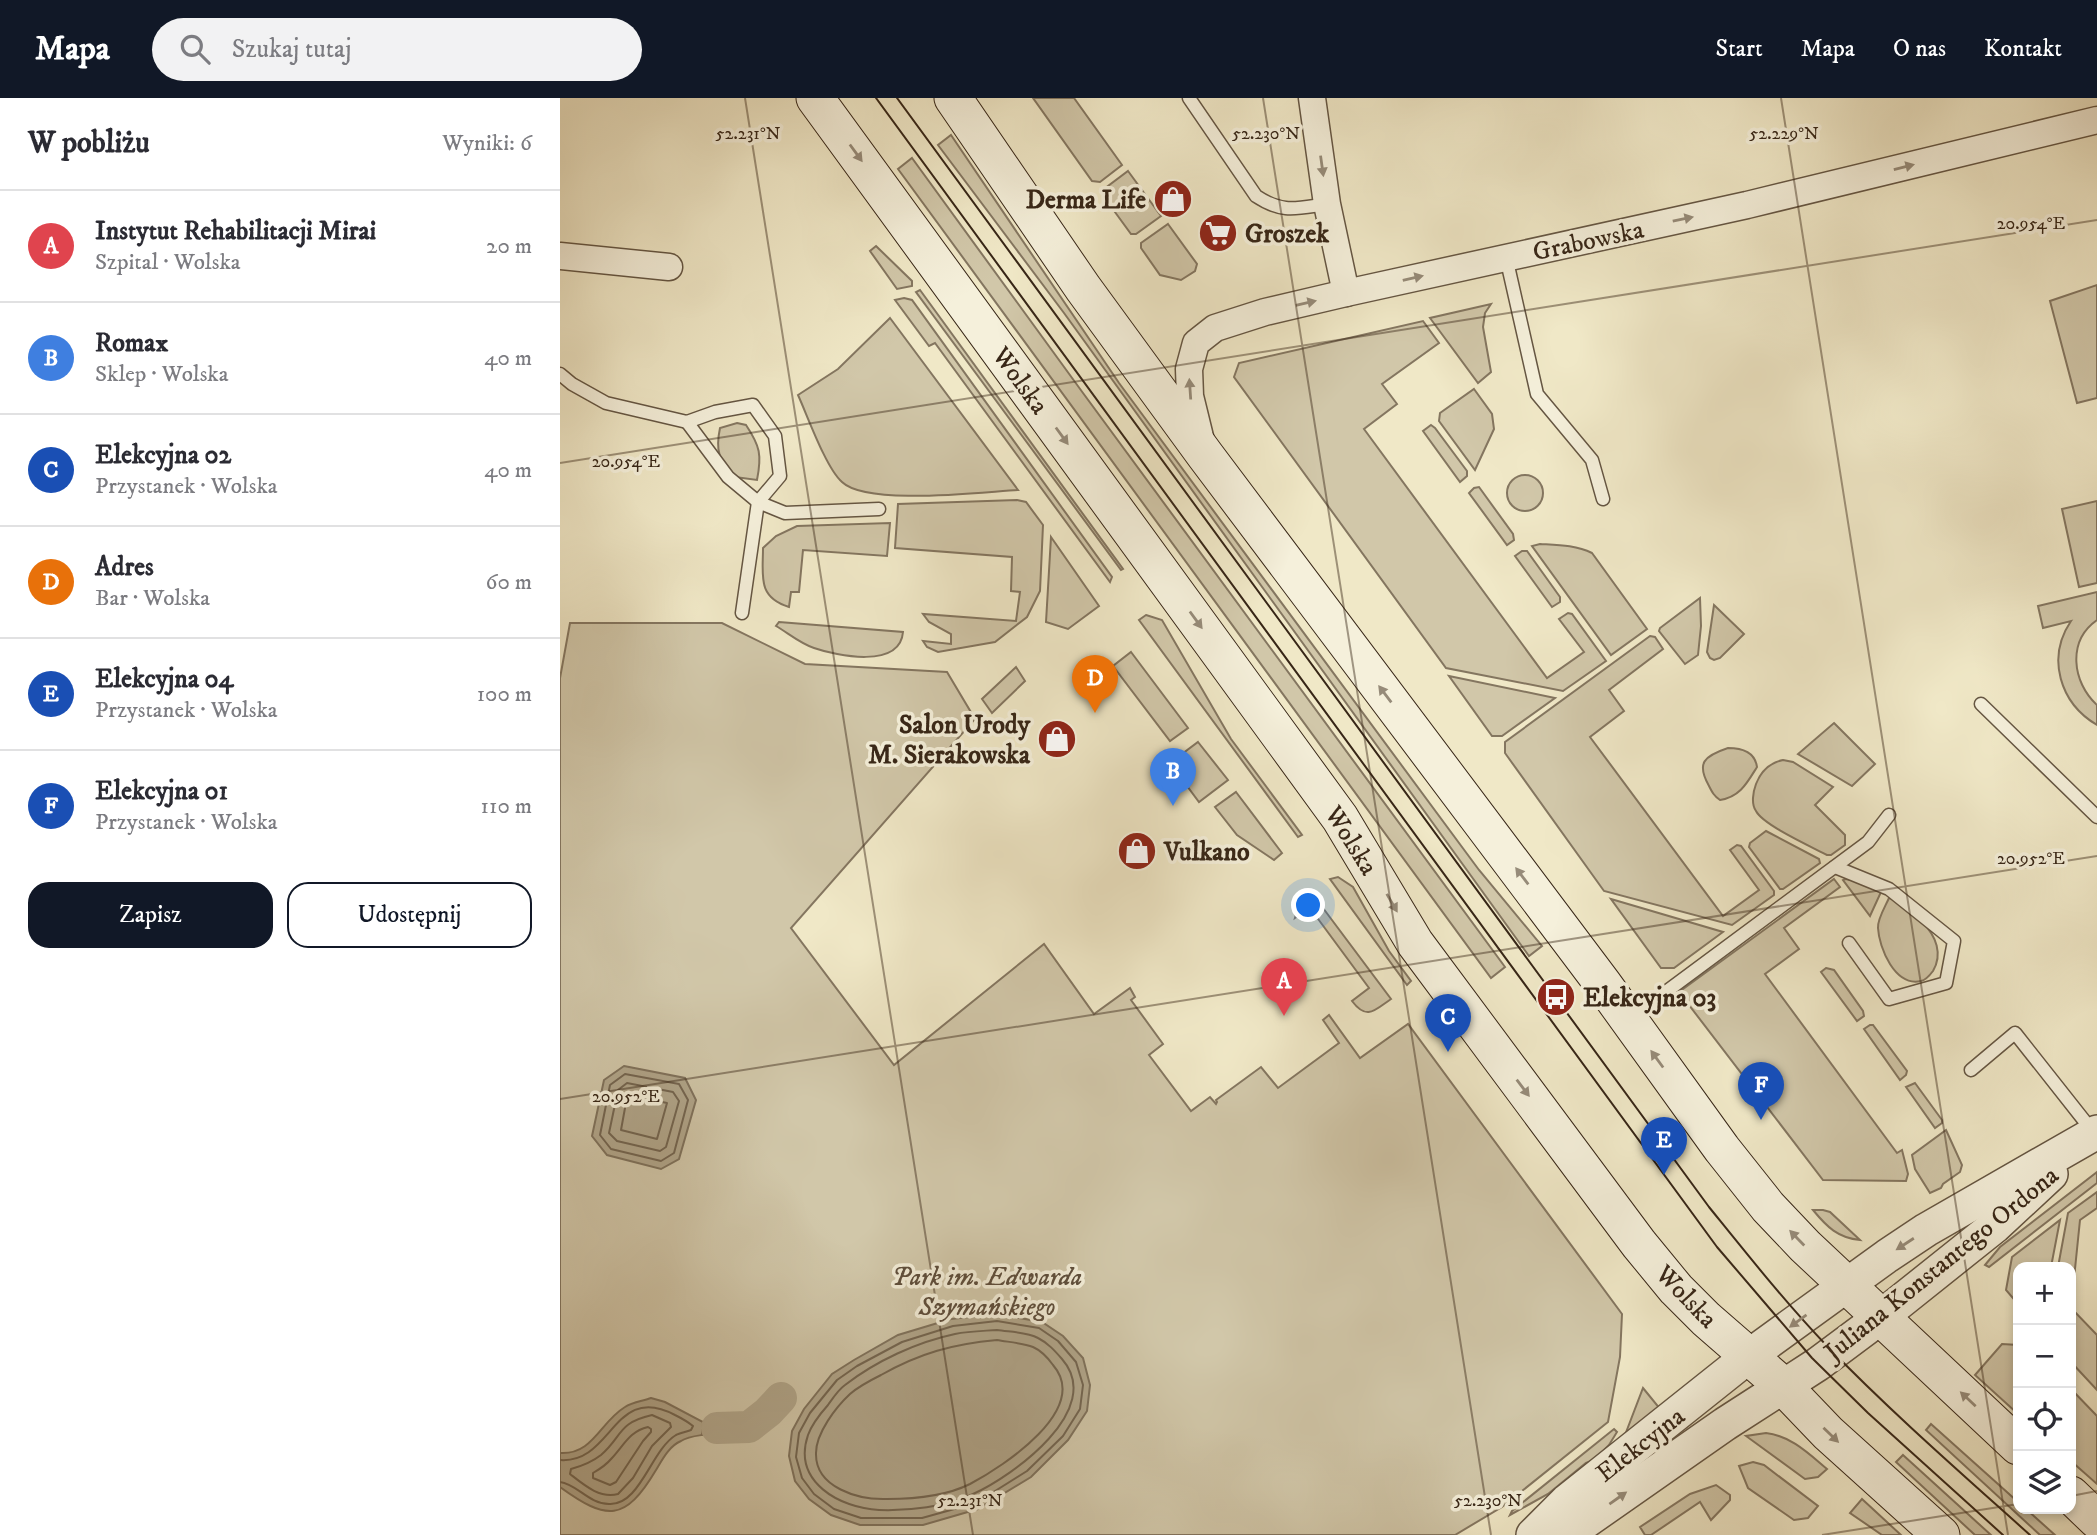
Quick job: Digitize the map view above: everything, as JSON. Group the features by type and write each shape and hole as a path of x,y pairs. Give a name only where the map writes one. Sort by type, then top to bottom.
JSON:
{"main road":[{"name":"Wolska","path":"816,98 1340,818 1415,943 1639,1244 1691,1304 1783,1386 1828,1433 1941,1535"},
{"path":"953,98 1083,288 1205,455 1629,1019 1722,1149 1768,1207 1846,1285 2013,1441"},
{"path":"2076,1500 2097,1520"}],"street":[{"path":"1312,98 1327,204 1346,293"},
{"name":"Grabowska","path":"1205,455 1190,396 1189,369 1196,343 1215,328 1265,312 1747,205 2097,120"},
{"path":"560,256 669,267"},
{"name":"Juliana Konstantego Ordona","path":"1749,1356 1926,1230 2096,1133"},
{"name":"Juliana Konstantego Ordona","path":"1783,1386 1818,1364 1881,1317 1995,1226 2096,1133"},
{"name":"Elekcyjna","path":"1533,1535 1567,1501 1749,1356"},
{"name":"Elekcyjna","path":"1561,1535 1582,1524 1783,1386"}],"lane":[{"path":"1189,98 1256,195 1269,204 1284,209 1327,204"},
{"path":"1506,257 1537,394 1592,460 1603,499"},
{"path":"560,374 606,403 687,422 715,412 753,405 775,436 780,476 758,502 742,613"},
{"path":"687,422 728,477 758,502 785,513 879,509"},
{"path":"1981,704 2097,817"},
{"path":"1629,1019 1868,842 1889,815"},
{"path":"1835,867 1889,889 1954,942 1946,983 1889,999 1849,943"},
{"path":"1971,1070 2015,1033 2096,1133"}],"green space":[{"path":"1033,98 1074,98 1122,165 1100,182 1092,181"},
{"path":"951,135 1119,383 1479,870 1542,946 1529,956 1064,313 938,145"},
{"path":"912,158 1505,967 1491,978 898,169"},
{"path":"1128,171 1161,216 1136,234 1131,234 1104,197 1104,189"},
{"path":"1168,224 1197,264 1195,271 1181,280 1160,275 1141,248 1141,243"},
{"path":"876,246 912,281 912,286 897,289 870,251"},
{"path":"2097,285 2097,398 2077,403 2050,301"},
{"path":"920,290 1123,569 1121,570 916,292"},
{"path":"895,300 912,300 1112,577 1110,582 935,343 929,346"},
{"path":"1491,304 1485,313 1483,327 1491,372 1478,383 1430,318"},
{"path":"890,318 1018,490 899,496 855,489 836,475 798,395 838,369"},
{"path":"1423,321 1439,343 1382,384 1397,404 1364,429 1547,678 1584,652 1559,619 1568,613 1572,614 1606,661 1563,691 1446,668 1234,377 1239,363"},
{"path":"1474,389 1492,414 1494,429 1475,470 1439,421 1440,413"},
{"path":"737,423 746,425 757,445 757,480 735,477 720,455 720,428"},
{"path":"1431,425 1467,471 1467,476 1460,482 1423,431"},
{"path":"1525,475 1538,480 1543,493 1538,506 1525,511 1512,506 1507,493 1512,480"},
{"path":"1479,487 1513,534 1514,540 1507,545 1469,493"},
{"path":"1017,500 1026,502 1043,525 1040,591 1027,617 995,642 938,652 927,647 923,641 951,644 951,634 929,622 923,614 1016,621 1020,592 1011,591 1012,557 895,548 898,504"},
{"path":"2097,501 2097,583 2079,587 2062,509"},
{"path":"890,523 887,556 803,550 799,592 791,592 789,607 771,598 764,584 763,548 776,536 797,526"},
{"path":"1051,537 1099,606 1068,629 1046,622"},
{"path":"1540,544 1573,547 1592,553 1647,629 1611,655 1532,546"},
{"path":"1527,551 1560,597 1560,602 1552,607 1515,556"},
{"path":"2097,592 2097,620 2081,639 2076,662 2082,685 2097,705 2097,725 2074,705 2061,679 2059,650 2071,621 2043,628 2038,606"},
{"path":"1700,598 1698,655 1685,664 1659,631"},
{"path":"1714,605 1744,634 1720,658 1714,660 1707,652"},
{"path":"1146,615 1162,620 1231,739 1302,835 1298,837 1139,620"},
{"path":"779,622 903,632 899,644 891,651 866,657 851,656 809,646 776,626"},
{"name":"Park im. Edwarda Szymańskiego","path":"570,623 722,623 805,664 947,672 975,719 791,928 894,1065 1044,944 1094,1014 1130,988 1135,997 1131,1000 1163,1044 1149,1055 1191,1111 1210,1097 1216,1104 1216,1100 1261,1067 1278,1088 1339,1043 1323,1020 1329,1015 1360,1058 1408,1024 1622,1314 1620,1357 1608,1422 1502,1507 1455,1535 560,1535 560,678"},
{"path":"1650,636 1655,637 1663,649 1609,690 1624,711 1590,737 1723,916 1759,890 1730,850 1737,845 1741,846 1774,891 1774,895 1732,925 1604,891 1505,753 1505,742"},
{"path":"1131,652 1188,728 1170,741 1113,666"},
{"path":"1016,667 1025,681 992,713 982,699"},
{"path":"1449,676 1555,698 1502,736 1492,736"},
{"path":"1834,723 1875,764 1852,786 1798,754"},
{"path":"1198,742 1228,780 1199,802 1170,763"},
{"path":"1728,748 1747,752 1754,758 1757,767 1738,792 1720,800 1713,794 1705,778 1703,766 1708,757"},
{"path":"1783,760 1793,762 1833,787 1815,805 1845,835 1845,845 1831,855 1768,823 1754,808 1753,794 1760,775 1770,765"},
{"path":"1236,792 1282,853 1274,860 1237,835 1215,807"},
{"path":"1766,831 1819,859 1820,863 1780,889 1749,847 1750,843"},
{"path":"1338,877 1353,887 1389,951 1411,981 1407,985 1330,879"},
{"path":"1834,879 1840,887 1784,928 1799,949 1765,974 1897,1153 1902,1150 1908,1174 1906,1181 1823,1180 1679,992"},
{"path":"1843,880 1881,892 1870,916"},
{"path":"1311,892 1391,999 1376,1010 1362,1011 1352,1001 1369,988 1310,908 1295,918 1299,904"},
{"path":"1889,898 1907,907 1935,939 1938,952 1936,965 1931,974 1923,980 1903,978 1890,964 1881,946 1878,925"},
{"path":"1611,899 1723,932 1674,968 1661,968"},
{"path":"1826,968 1834,970 1863,1011 1864,1016 1857,1021 1821,972"},
{"path":"1873,1025 1907,1071 1900,1080 1864,1029"},
{"path":"1915,1083 1942,1120 1935,1128 1906,1087"},
{"path":"1946,1130 1962,1165 1960,1172 1941,1188 1930,1193 1915,1169 1912,1155"},
{"path":"2097,1172 2097,1183 1989,1267 1985,1265 2000,1247"},
{"path":"2097,1192 2097,1208 2080,1220 2076,1262 2059,1262 2068,1213"},
{"path":"1813,1210 1830,1212 1860,1240 1834,1231"},
{"path":"2060,1220 2052,1262 2013,1262 2013,1298 2006,1290 2012,1257"},
{"path":"2076,1313 2097,1335 2097,1390 2076,1367"},
{"path":"2002,1344 2013,1345 2013,1409 1975,1375"},
{"path":"1643,1388 1661,1410 1625,1435"},
{"path":"2076,1394 2097,1416 2097,1484 2076,1465"},
{"path":"1931,1424 2013,1498 2013,1510 1926,1430"},
{"path":"1614,1429 1617,1432 1609,1445 1594,1460 1586,1463 1548,1494 1510,1515 1512,1511"},
{"path":"1766,1433 1791,1441 1827,1469 1818,1477 1805,1479 1746,1436"},
{"path":"1903,1455 1991,1535 1975,1535 1896,1462"},
{"path":"1753,1462 1764,1465 1818,1506 1808,1518 1794,1520 1748,1488 1739,1466"},
{"path":"1716,1485 1730,1495 1730,1500 1711,1520 1700,1502 1651,1535 1645,1535 1640,1527 1690,1494"},
{"path":"1862,1499 1901,1535 1882,1535 1850,1513"},
{"path":"2017,1514 2032,1514 2055,1535 2040,1535"}],"water":[{"path":"624,1066 685,1078 696,1100 679,1159 661,1169 607,1155 592,1136 604,1080"},
{"path":"997,1314 1042,1322 1063,1336 1083,1358 1090,1385 1087,1411 1068,1440 1031,1477 978,1509 923,1525 860,1525 831,1515 809,1499 795,1481 789,1456 792,1431 804,1409 832,1374 898,1335 951,1319"},
{"path":"651,1398 665,1402 703,1422 702,1435 673,1446 635,1499 614,1511 590,1506 560,1487 560,1453 581,1449 616,1413 634,1403"}],"waterway":[{"path":"717,1428 749,1427 781,1398"}],"tram line":[{"path":"876,98 1717,1247 1812,1358 1868,1413 2003,1535"},
{"path":"897,98 1709,1207 1781,1295 1851,1371 2030,1535"}],"place":[{"name":"Derma Life","path":"1173,199"},
{"name":"Groszek","path":"1218,233"},
{"name":"Adres","path":"1095,713"},
{"name":"Salon Urody M. Sierakowska","path":"1057,739"},
{"name":"Romax","path":"1173,806"},
{"name":"Vulkano","path":"1137,851"},
{"name":"Elekcyjna 03","path":"1556,997"},
{"name":"Instytut Rehabilitacji Mirai","path":"1284,1016"},
{"name":"Elekcyjna 02","path":"1448,1052"},
{"name":"Elekcyjna 01","path":"1761,1120"},
{"name":"Elekcyjna 04","path":"1664,1175"}]}
